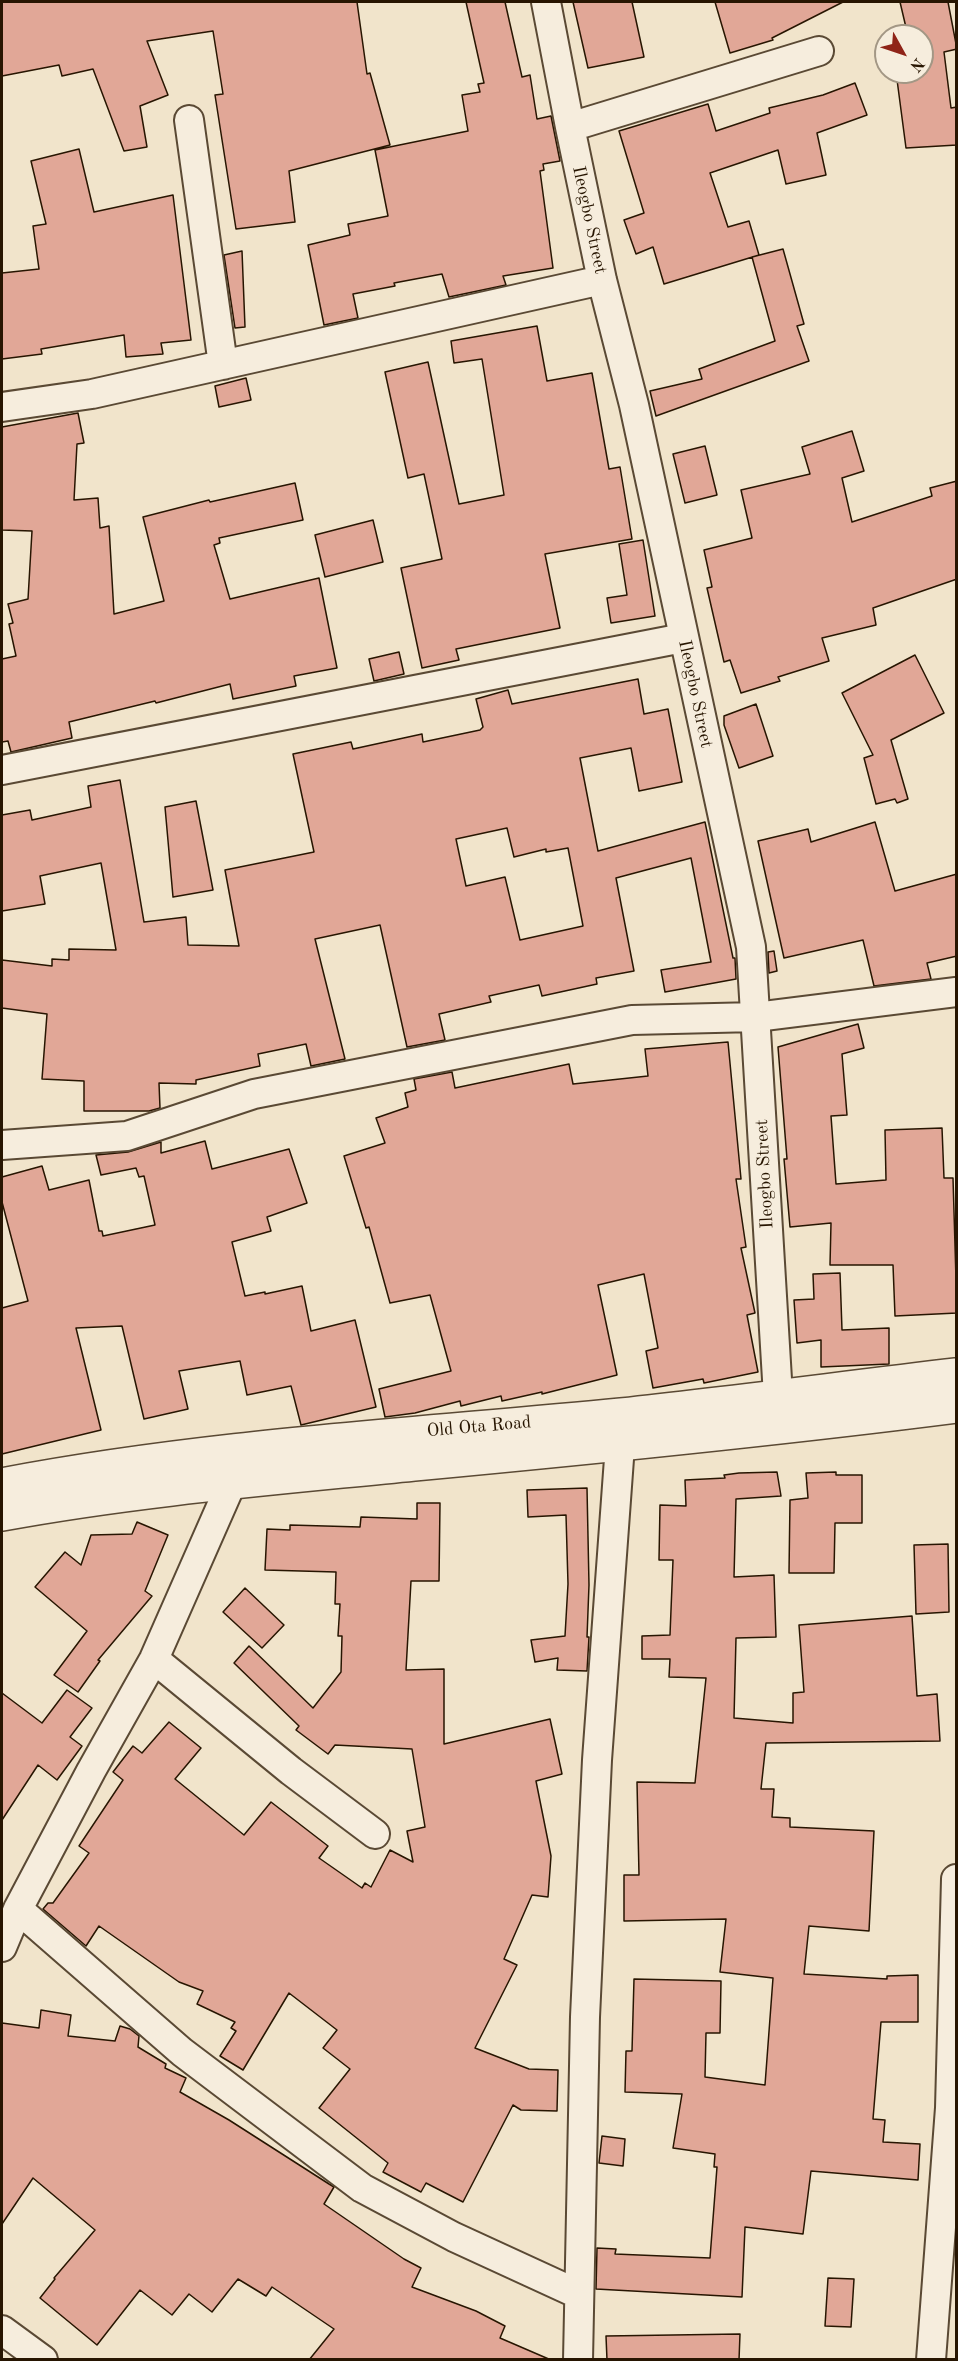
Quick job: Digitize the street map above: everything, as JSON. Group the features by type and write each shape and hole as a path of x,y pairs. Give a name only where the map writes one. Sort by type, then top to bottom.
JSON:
{"street":[{"name":"Ileogbo Street","path":"546,2 602,280 634,405 751,946 778,1396"},
{"path":"570,127 819,51"},
{"path":"189,120 223,365"},
{"path":"2,407 92,394 602,280"},
{"path":"2,770 683,638"},
{"path":"2,1145 127,1136 254,1094 632,1020 756,1017 957,992"},
{"name":"Old Ota Road","path":"2,1485 91,1470 248,1450 401,1433 621,1414 957,1375"},
{"name":"Old Ota Road","path":"2,1514 41,1506 232,1482 781,1429 957,1406"},
{"path":"578,2360 586,1993 597,1760 620,1445"},
{"path":"2,1947 18,1908 154,1659 232,1482"},
{"path":"154,1659 291,1771 375,1834"},
{"path":"931,2360 953,2108 957,1879"},
{"path":"18,1908 182,2052 362,2188 454,2237 578,2294"},
{"path":"2,2330 43,2360"}],"building":[{"path":"2,2 357,2 367,74 370,73 390,145 289,171 295,222 236,229 215,95 223,94 213,31 147,41 168,95 140,106 147,147 124,151 93,69 62,76 59,65 2,76"},
{"path":"466,2 505,2 522,77 530,75 537,119 551,116 560,161 543,164 544,170 540,171 553,268 503,276 506,285 449,297 442,274 394,283 395,286 353,294 358,318 324,325 308,245 350,235 348,224 388,216 375,150 468,131 462,95 480,92 478,84 484,83"},
{"path":"573,2 632,2 644,57 588,68"},
{"path":"715,2 843,2 772,38 773,40 730,53"},
{"path":"900,2 948,2 957,49 944,52 951,108 957,107 957,145 906,148 898,84 934,84 934,24 905,24"},
{"path":"855,83 867,115 817,133 826,175 786,184 778,150 710,173 728,227 749,221 759,255 664,284 653,247 636,254 624,220 644,213 619,131 708,104 716,131 770,113 769,108 823,95"},
{"path":"79,149 94,212 173,195 191,340 161,343 163,354 126,357 124,335 41,349 42,354 2,359 2,273 39,269 33,226 46,224 31,161"},
{"path":"783,249 804,324 797,326 809,361 656,416 650,391 702,379 699,369 775,341 752,257"},
{"path":"242,251 245,327 235,328 224,255"},
{"path":"537,326 547,381 592,373 609,469 620,467 632,539 545,554 560,628 456,649 459,660 422,668 401,568 442,559 424,474 408,478 385,372 428,362 459,504 504,495 482,359 454,363 451,341"},
{"path":"246,378 251,400 219,407 215,386"},
{"path":"78,413 84,443 77,444 74,500 98,498 100,528 109,526 114,614 164,601 143,517 209,500 210,502 295,483 303,520 219,538 220,543 214,545 230,599 319,578 337,668 294,676 296,686 233,699 230,684 69,722 72,738 11,752 8,741 2,742 2,659 16,656 9,624 13,623 8,604 28,599 32,531 2,530 2,427"},
{"path":"852,431 864,471 842,478 852,522 932,496 930,488 957,481 957,579 873,608 876,625 822,638 829,661 778,677 780,681 741,693 730,660 724,662 707,588 712,587 704,550 752,538 741,490 810,474 802,447"},
{"path":"705,446 717,495 685,503 673,454"},
{"path":"373,520 383,562 325,577 315,535"},
{"path":"643,540 655,616 611,623 607,598 627,595 619,544"},
{"path":"399,652 404,674 374,681 369,659"},
{"path":"915,655 944,713 891,740 908,799 897,803 895,799 876,804 864,758 873,755 842,693"},
{"path":"638,679 644,714 668,709 682,782 639,791 631,748 580,758 598,851 705,822 733,958 735,958 736,979 665,992 661,970 711,962 691,858 616,878 634,971 596,978 597,984 542,996 539,985 489,996 491,1002 439,1014 445,1040 407,1047 380,925 315,939 345,1059 311,1066 306,1044 258,1054 260,1066 196,1080 196,1084 159,1083 160,1108 149,1111 84,1111 84,1081 42,1079 47,1014 2,1008 2,960 52,966 52,959 69,960 69,949 116,950 101,863 40,876 45,904 2,911 2,815 30,810 32,820 91,807 88,786 120,780 144,922 186,917 188,945 239,946 225,870 314,852 293,754 351,742 353,749 422,734 423,742 480,730 483,727 476,699 508,690 512,704","holes":["507,828 514,857 546,849 546,852 568,848 583,926 520,940 505,877 466,886 456,839"]},
{"path":"756,704 773,756 739,768 724,725 724,716"},
{"path":"196,801 213,890 173,897 165,807"},
{"path":"875,822 895,891 957,874 957,956 927,963 931,979 874,986 863,940 784,958 758,841 808,829 811,842"},
{"path":"774,951 777,971 769,973 768,952"},
{"path":"858,1024 864,1048 842,1054 847,1115 831,1116 836,1184 886,1180 885,1130 942,1128 944,1178 953,1178 957,1313 895,1316 893,1265 830,1265 831,1223 790,1227 778,1047"},
{"path":"728,1042 741,1179 736,1179 746,1247 741,1248 755,1313 747,1315 758,1372 704,1383 703,1379 653,1388 646,1351 658,1348 644,1274 598,1285 617,1375 542,1394 542,1392 502,1401 501,1396 461,1406 460,1401 415,1413 385,1417 379,1389 451,1371 430,1295 390,1303 369,1227 366,1228 344,1156 385,1143 376,1118 408,1107 405,1093 416,1090 414,1079 452,1072 455,1088 569,1064 573,1084 648,1076 645,1049"},
{"path":"205,1141 212,1169 289,1149 307,1203 267,1217 271,1231 232,1242 245,1296 302,1286 311,1331 355,1320 376,1407 301,1425 291,1386 247,1395 240,1361 179,1371 188,1409 144,1419 122,1326 76,1328 101,1430 2,1454 2,1308 28,1301 2,1202 2,1177 42,1166 49,1190 89,1180 99,1231 102,1231 103,1236 155,1225 144,1176 139,1177 136,1168 101,1175 96,1155 128,1152 161,1142 161,1153"},
{"path":"840,1273 842,1330 889,1328 889,1364 821,1367 821,1340 797,1343 794,1300 814,1299 813,1274"},
{"path":"777,1472 781,1496 736,1499 734,1577 774,1575 776,1637 736,1638 734,1718 793,1723 793,1693 804,1692 799,1625 912,1616 917,1696 937,1694 940,1741 766,1743 761,1789 774,1789 772,1817 790,1818 790,1827 874,1831 869,1931 809,1926 804,1974 887,1979 887,1976 918,1975 918,2022 881,2022 873,2119 885,2120 883,2142 920,2144 918,2180 811,2171 803,2234 745,2227 742,2297 596,2289 597,2248 616,2249 615,2254 710,2258 717,2167 714,2167 715,2154 673,2148 682,2094 625,2092 626,2051 632,2051 634,1979 721,1981 720,2033 706,2033 705,2077 765,2085 773,1978 720,1972 726,1919 624,1921 624,1875 639,1875 637,1782 695,1783 706,1678 669,1677 670,1659 642,1659 642,1636 670,1635 673,1560 659,1560 660,1505 686,1506 685,1480 725,1478 724,1475 739,1473"},
{"path":"836,1472 836,1475 862,1475 862,1523 835,1523 834,1573 789,1573 790,1500 808,1498 806,1473"},
{"path":"587,1488 589,1585 587,1637 589,1637 587,1671 557,1670 558,1658 535,1662 531,1640 565,1636 568,1584 566,1515 528,1517 527,1490"},
{"path":"417,1503 440,1503 439,1581 411,1581 406,1670 444,1669 444,1744 550,1719 562,1774 536,1781 551,1856 548,1897 532,1895 504,1959 517,1965 475,2048 529,2069 558,2070 557,2111 521,2110 513,2105 463,2202 426,2183 421,2192 383,2172 388,2163 319,2108 350,2069 323,2048 337,2030 289,1993 243,2070 220,2056 236,2031 231,2028 235,2022 197,2004 203,1991 179,1982 99,1926 86,1946 43,1909 48,1903 53,1903 89,1853 79,1846 123,1780 113,1772 133,1746 142,1753 169,1722 201,1748 175,1779 244,1835 271,1802 328,1846 319,1858 362,1888 365,1883 371,1887 390,1850 413,1862 407,1831 425,1827 412,1749 335,1745 328,1754 296,1730 299,1726 234,1663 249,1646 313,1708 341,1672 342,1636 338,1636 340,1604 335,1604 336,1572 265,1570 267,1529 290,1530 290,1525 360,1527 361,1517 417,1519"},
{"path":"137,1522 168,1535 145,1591 152,1596 98,1660 100,1661 78,1692 54,1675 87,1631 35,1587 65,1552 81,1565 91,1535 132,1534"},
{"path":"948,1544 949,1612 916,1614 914,1545"},
{"path":"245,1588 284,1625 262,1648 223,1612"},
{"path":"67,1690 92,1708 70,1737 82,1746 57,1780 38,1765 2,1820 2,1693 42,1723"},
{"path":"41,2010 71,2015 68,2036 115,2041 120,2026 130,2029 139,2036 138,2047 166,2064 165,2068 186,2078 180,2092 229,2120 334,2187 324,2204 404,2259 421,2268 412,2287 476,2311 505,2326 500,2338 551,2360 309,2360 334,2329 272,2287 266,2296 238,2279 212,2312 189,2294 172,2315 140,2290 97,2345 40,2298 95,2230 33,2178 2,2224 2,2023 39,2028"},
{"path":"602,2136 625,2139 623,2166 599,2163"},
{"path":"828,2278 854,2279 851,2327 825,2326"},
{"path":"740,2334 739,2360 607,2360 606,2336"}]}
